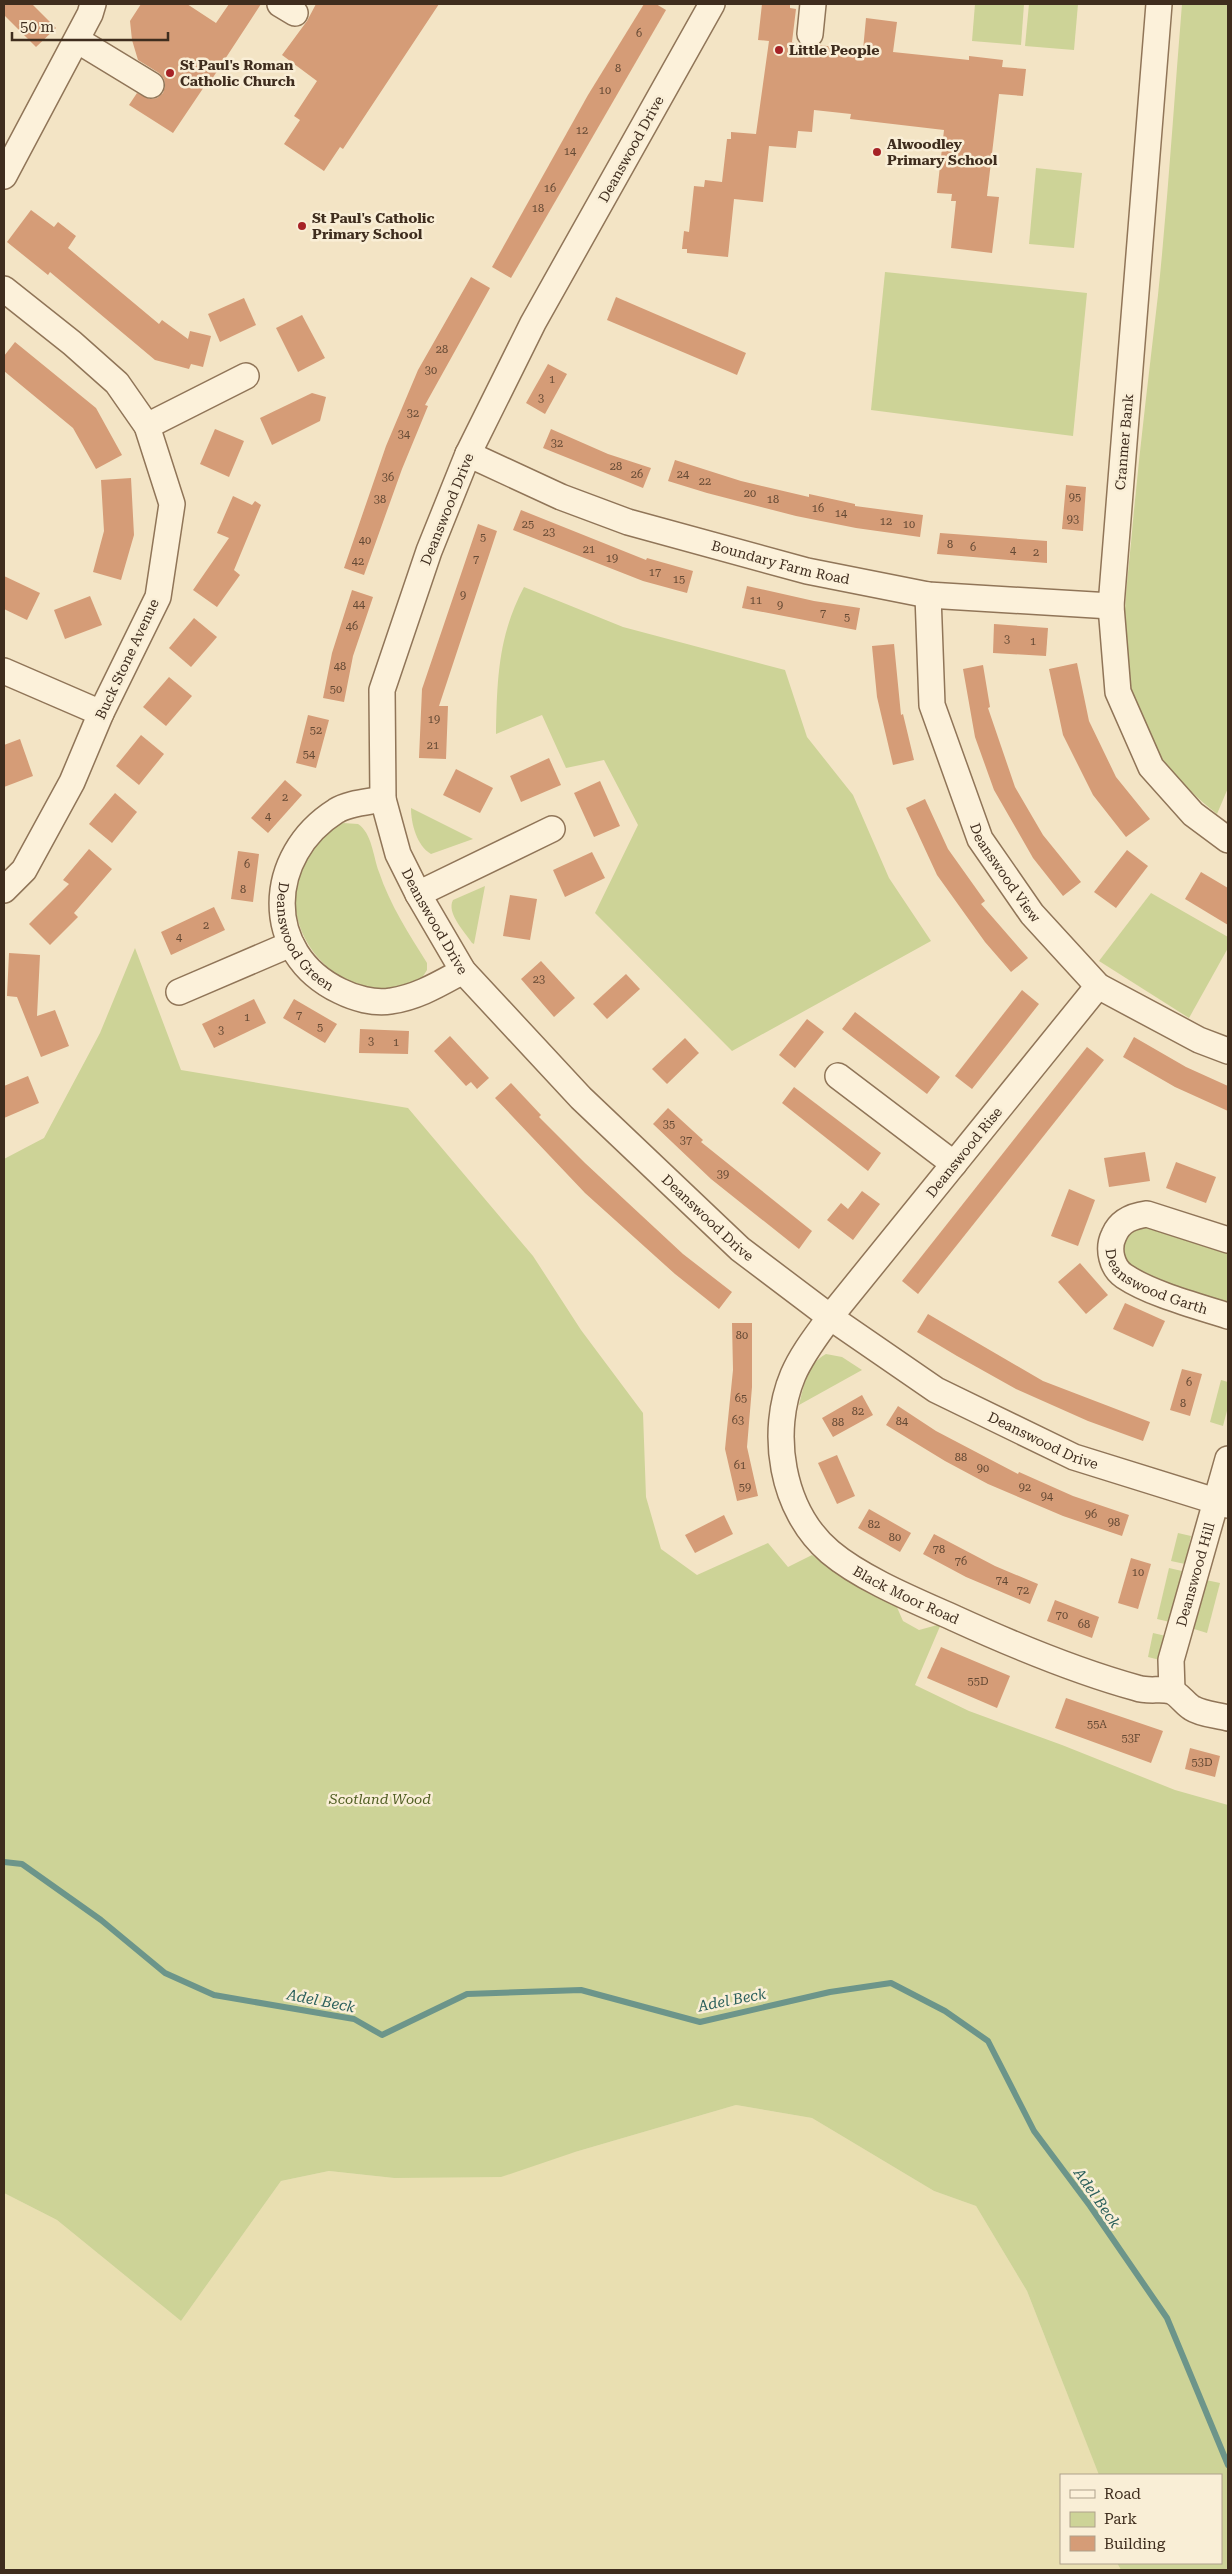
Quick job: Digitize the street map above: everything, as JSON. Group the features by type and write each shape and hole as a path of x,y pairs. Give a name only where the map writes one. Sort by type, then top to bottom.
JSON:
{"street":[{"path":"4,176 77,40 93,4"},
{"name":"Deanswood Drive","path":"712,4 533,323 468,454 429,551 382,690 383,799 398,854 418,894 463,971 581,1098 740,1249 830,1317 936,1390 1074,1457 1222,1504"},
{"path":"810,34 813,4"},
{"name":"Cranmer Bank","path":"1159,4 1111,606 1118,692 1151,766 1193,814 1228,840"},
{"path":"77,40 151,85"},
{"name":"Buck Stone Avenue","path":"4,289 72,343 117,383 147,426 172,504 158,598 101,713 72,782 24,870 4,890"},
{"path":"147,426 246,376"},
{"name":"Boundary Farm Road","path":"468,454 561,497 628,522 807,571 928,595 1111,606"},
{"name":"Deanswood View","path":"928,595 932,705 980,839 1032,914 1098,986 1199,1040 1228,1051"},
{"path":"4,671 101,713"},
{"name":"Deanswood Green","path":"383,799 338,810 310,830 290,859 282,892 285,927 291,944 299,958 323,983 354,998 389,1002 422,994 463,971"},
{"path":"418,894 552,829"},
{"path":"179,992 291,944"},
{"name":"Deanswood Rise","path":"830,1317 1098,986"},
{"path":"838,1076 954,1164"},
{"name":"Deanswood Garth","path":"1228,1240 1147,1214 1136,1215 1122,1224 1113,1237 1110,1247 1116,1268 1124,1276 1180,1300 1228,1316"},
{"name":"Black Moor Road","path":"830,1317 793,1374 785,1399 780,1427 788,1484 804,1520 817,1539 830,1552 865,1574 975,1628 1080,1669 1140,1689 1172,1692"},
{"name":"Deanswood Hill","path":"1172,1692 1171,1660 1222,1504 1228,1459"},
{"path":"1172,1692 1192,1709 1228,1718"}],"shaded area":[{"path":"736,2105 812,2118 934,2191 976,2206 1027,2291 1099,2474 1060,2474 1060,2564 1118,2564 1121,2570 4,2570 4,2193 57,2220 181,2321 281,2181 329,2171 394,2178 575,2152"}],"green space":[{"path":"975,4 1024,4 1021,45 972,41"},
{"path":"1029,4 1078,4 1074,50 1025,46"},
{"path":"1182,4 1228,4 1228,788 1217,814 1170,769 1151,742 1137,712 1130,691 1124,646 1124,623 1138,473 1162,259"},
{"path":"1036,168 1082,173 1074,248 1029,244"},
{"path":"885,272 1087,293 1073,436 871,410"},
{"path":"524,587 623,627 785,670 807,737 853,795 889,878 931,941 732,1051 595,913 638,825 604,760 566,768 542,715 496,734 498,677 504,641 515,605"},
{"path":"411,808 473,839 431,854 422,846 416,834"},
{"path":"343,823 358,824 363,828 369,839 389,896 400,919 427,963 427,970 420,981 387,990 364,988 343,978 323,962 308,943 299,922 295,899 297,877 306,856 321,838"},
{"path":"485,886 474,944 457,922 452,911 452,905 453,900"},
{"path":"1151,893 1228,937 1228,948 1189,1018 1099,961"},
{"name":"Scotland Wood","path":"135,948 181,1070 408,1108 533,1256 581,1330 643,1413 646,1497 661,1549 697,1575 768,1543 788,1567 812,1555 865,1591 896,1605 903,1621 919,1630 941,1624 915,1685 969,1711 1062,1745 1175,1790 1228,1805 1228,2570 1121,2570 1118,2564 1222,2564 1222,2474 1099,2474 1027,2291 976,2206 934,2191 812,2118 736,2105 575,2152 501,2177 394,2178 329,2171 281,2181 181,2321 57,2220 4,2193 4,1159 44,1138 100,1033"},
{"path":"1149,1224 1228,1250 1228,1308 1144,1276 1123,1260 1124,1233"},
{"path":"826,1354 842,1357 862,1370 799,1405 810,1370"},
{"path":"1221,1380 1228,1382 1228,1407 1223,1426 1210,1422"},
{"path":"1178,1533 1191,1536 1185,1564 1171,1561"},
{"path":"1169,1568 1182,1571 1170,1622 1157,1619"},
{"path":"1206,1580 1220,1583 1207,1633 1194,1629"},
{"path":"1153,1633 1166,1636 1160,1660 1148,1657"}],"building":[{"path":"4,4 32,4 56,28 36,47 4,15"},
{"name":"St Paul's Roman Catholic Church","path":"141,4 187,4 216,23 229,4 261,4 210,82 208,81 173,133 129,105 137,93 150,99 157,98 163,93 165,86 164,79 159,73 138,60 132,40 130,21"},
{"path":"316,4 439,4 343,149 340,147 324,171 284,144 300,120 294,116 317,81 282,55 307,21"},
{"path":"644,4 656,4 666,10 511,278 492,267 588,95"},
{"path":"762,4 790,4 790,8 796,9 792,42 808,48 818,45 863,50 866,18 897,22 893,52 969,60 969,56 1003,60 1002,67 1026,69 1023,96 999,94 987,196 999,197 992,253 951,248 956,201 951,201 952,194 937,193 944,130 850,119 851,114 814,110 812,132 798,131 796,148 769,146 763,202 734,199 728,257 687,253 687,249 682,249 684,231 689,232 694,186 704,187 705,180 722,182 727,139 731,139 731,132 756,134 769,41 758,40"},
{"path":"31,210 54,227 58,222 76,236 68,248 159,324 162,320 188,339 190,331 211,336 203,367 191,364 189,369 155,360 50,272 48,275 7,242"},
{"path":"471,277 490,288 425,405 428,406 402,469 364,575 344,568 386,446 418,370"},
{"path":"616,297 746,353 737,375 607,320"},
{"path":"244,298 256,325 220,342 208,314"},
{"path":"302,315 325,358 298,372 276,328"},
{"path":"15,342 96,408 122,455 96,469 73,428 4,371 4,356"},
{"path":"548,364 567,374 545,414 526,403"},
{"path":"312,393 326,397 320,421 272,445 260,418"},
{"path":"215,429 244,441 229,477 200,464"},
{"path":"551,429 608,454 651,468 643,488 543,448"},
{"path":"675,460 741,481 809,497 809,494 855,504 855,506 923,515 920,537 856,528 796,516 668,481"},
{"path":"131,478 134,535 121,580 93,572 104,531 101,480"},
{"path":"1066,485 1086,487 1083,531 1062,529"},
{"path":"233,496 252,505 255,501 261,505 234,570 240,575 217,607 193,590 229,538 217,533"},
{"path":"521,510 646,560 647,558 693,571 687,593 643,581 513,530"},
{"path":"478,524 497,531 439,706 448,706 446,759 419,758 422,689"},
{"path":"940,533 1047,541 1047,563 937,554"},
{"path":"4,576 40,593 27,620 4,609"},
{"path":"747,586 814,601 860,608 856,630 742,608"},
{"path":"352,590 373,597 353,656 344,702 323,698 332,653"},
{"path":"90,596 102,625 65,639 54,610"},
{"path":"194,618 217,637 191,667 169,648"},
{"path":"994,624 1048,628 1046,656 993,653"},
{"path":"894,644 901,715 903,714 914,760 893,765 877,697 872,646"},
{"path":"1077,663 1089,721 1116,777 1150,819 1126,837 1093,795 1063,735 1049,669"},
{"path":"983,665 990,707 988,708 1015,787 1043,835 1081,882 1063,896 1033,858 994,790 975,737 963,669"},
{"path":"169,677 192,696 166,726 143,707"},
{"path":"308,715 329,720 316,768 296,763"},
{"path":"141,735 164,754 139,785 116,766"},
{"path":"20,739 33,776 4,787 4,745"},
{"path":"549,758 561,785 521,802 510,776"},
{"path":"456,769 493,788 480,813 443,795"},
{"path":"285,780 302,795 268,833 251,818"},
{"path":"600,781 620,826 594,837 574,793"},
{"path":"115,793 137,812 112,843 89,824"},
{"path":"925,799 948,849 985,901 981,904 1028,958 1011,972 985,942 937,875 906,808"},
{"path":"89,849 112,869 74,913 78,917 50,945 29,924 69,884 63,880"},
{"path":"1127,850 1148,866 1116,908 1094,892"},
{"path":"238,851 259,854 253,902 231,899"},
{"path":"592,852 605,878 565,897 553,870"},
{"path":"1201,872 1228,888 1228,925 1185,899"},
{"path":"510,895 537,899 530,940 503,936"},
{"path":"214,907 225,930 171,955 161,932"},
{"path":"9,953 40,955 37,1016 55,1010 69,1046 41,1057 17,997 7,996"},
{"path":"541,961 575,998 554,1017 521,979"},
{"path":"626,974 640,989 607,1019 593,1004"},
{"path":"1022,990 1039,1004 972,1089 955,1076"},
{"path":"254,999 266,1023 214,1048 202,1024"},
{"path":"294,999 337,1024 325,1043 283,1018"},
{"path":"855,1012 940,1077 927,1094 842,1029"},
{"path":"807,1019 824,1032 795,1068 779,1055"},
{"path":"360,1029 409,1031 408,1054 359,1053"},
{"path":"450,1036 489,1078 477,1089 471,1082 466,1086 434,1051"},
{"path":"1134,1037 1186,1067 1228,1086 1228,1111 1175,1087 1123,1057"},
{"path":"685,1038 699,1053 667,1084 652,1069"},
{"path":"1087,1047 1104,1060 918,1294 902,1281"},
{"path":"28,1076 39,1103 4,1118 4,1086"},
{"path":"511,1083 541,1115 539,1117 585,1163 683,1254 732,1292 719,1309 675,1274 585,1193 495,1098"},
{"path":"794,1087 881,1153 868,1171 782,1103"},
{"path":"668,1108 703,1140 701,1142 812,1231 799,1249 711,1179 653,1124"},
{"path":"1145,1152 1150,1181 1109,1187 1104,1158"},
{"path":"1176,1162 1216,1177 1206,1203 1166,1188"},
{"path":"1069,1189 1095,1200 1078,1246 1051,1236"},
{"path":"862,1191 880,1204 853,1240 827,1220 841,1203 848,1209"},
{"path":"1080,1263 1108,1295 1086,1314 1058,1282"},
{"path":"1125,1303 1165,1321 1153,1347 1113,1329"},
{"path":"928,1314 1043,1381 1150,1422 1143,1441 1088,1421 1016,1389 957,1356 917,1332"},
{"path":"732,1323 752,1323 752,1387 747,1447 758,1496 737,1501 725,1449 733,1370"},
{"path":"1182,1369 1202,1374 1190,1416 1170,1410"},
{"path":"862,1395 873,1415 833,1437 822,1418"},
{"path":"898,1406 936,1431 1018,1474 1019,1472 1073,1496 1129,1515 1122,1536 1063,1516 988,1484 945,1461 886,1425"},
{"path":"837,1455 855,1496 837,1504 818,1463"},
{"path":"869,1509 911,1533 900,1552 858,1528"},
{"path":"724,1515 733,1534 695,1553 685,1535"},
{"path":"934,1534 995,1566 1038,1584 1030,1604 966,1577 923,1554"},
{"path":"1131,1558 1151,1564 1138,1609 1118,1603"},
{"path":"1055,1600 1099,1617 1092,1638 1047,1621"},
{"path":"941,1647 1010,1676 997,1708 927,1678"},
{"path":"1066,1698 1163,1731 1151,1763 1055,1728"},
{"path":"1190,1748 1220,1756 1215,1777 1185,1769"}],"waterway":[{"name":"Adel Beck","path":"4,1862 22,1864 101,1920 165,1973 214,1995 354,2019 382,2035 467,1994 581,1990 700,2022 830,1992 891,1983 945,2011 988,2041 1034,2131 1090,2206 1167,2318 1228,2465"}],"place":[{"name":"Little People","path":"779,50"},
{"name":"St Paul's Roman Catholic Church","path":"170,73"},
{"name":"Alwoodley Primary School","path":"877,152"},
{"name":"St Paul's Catholic Primary School","path":"302,226"}]}
